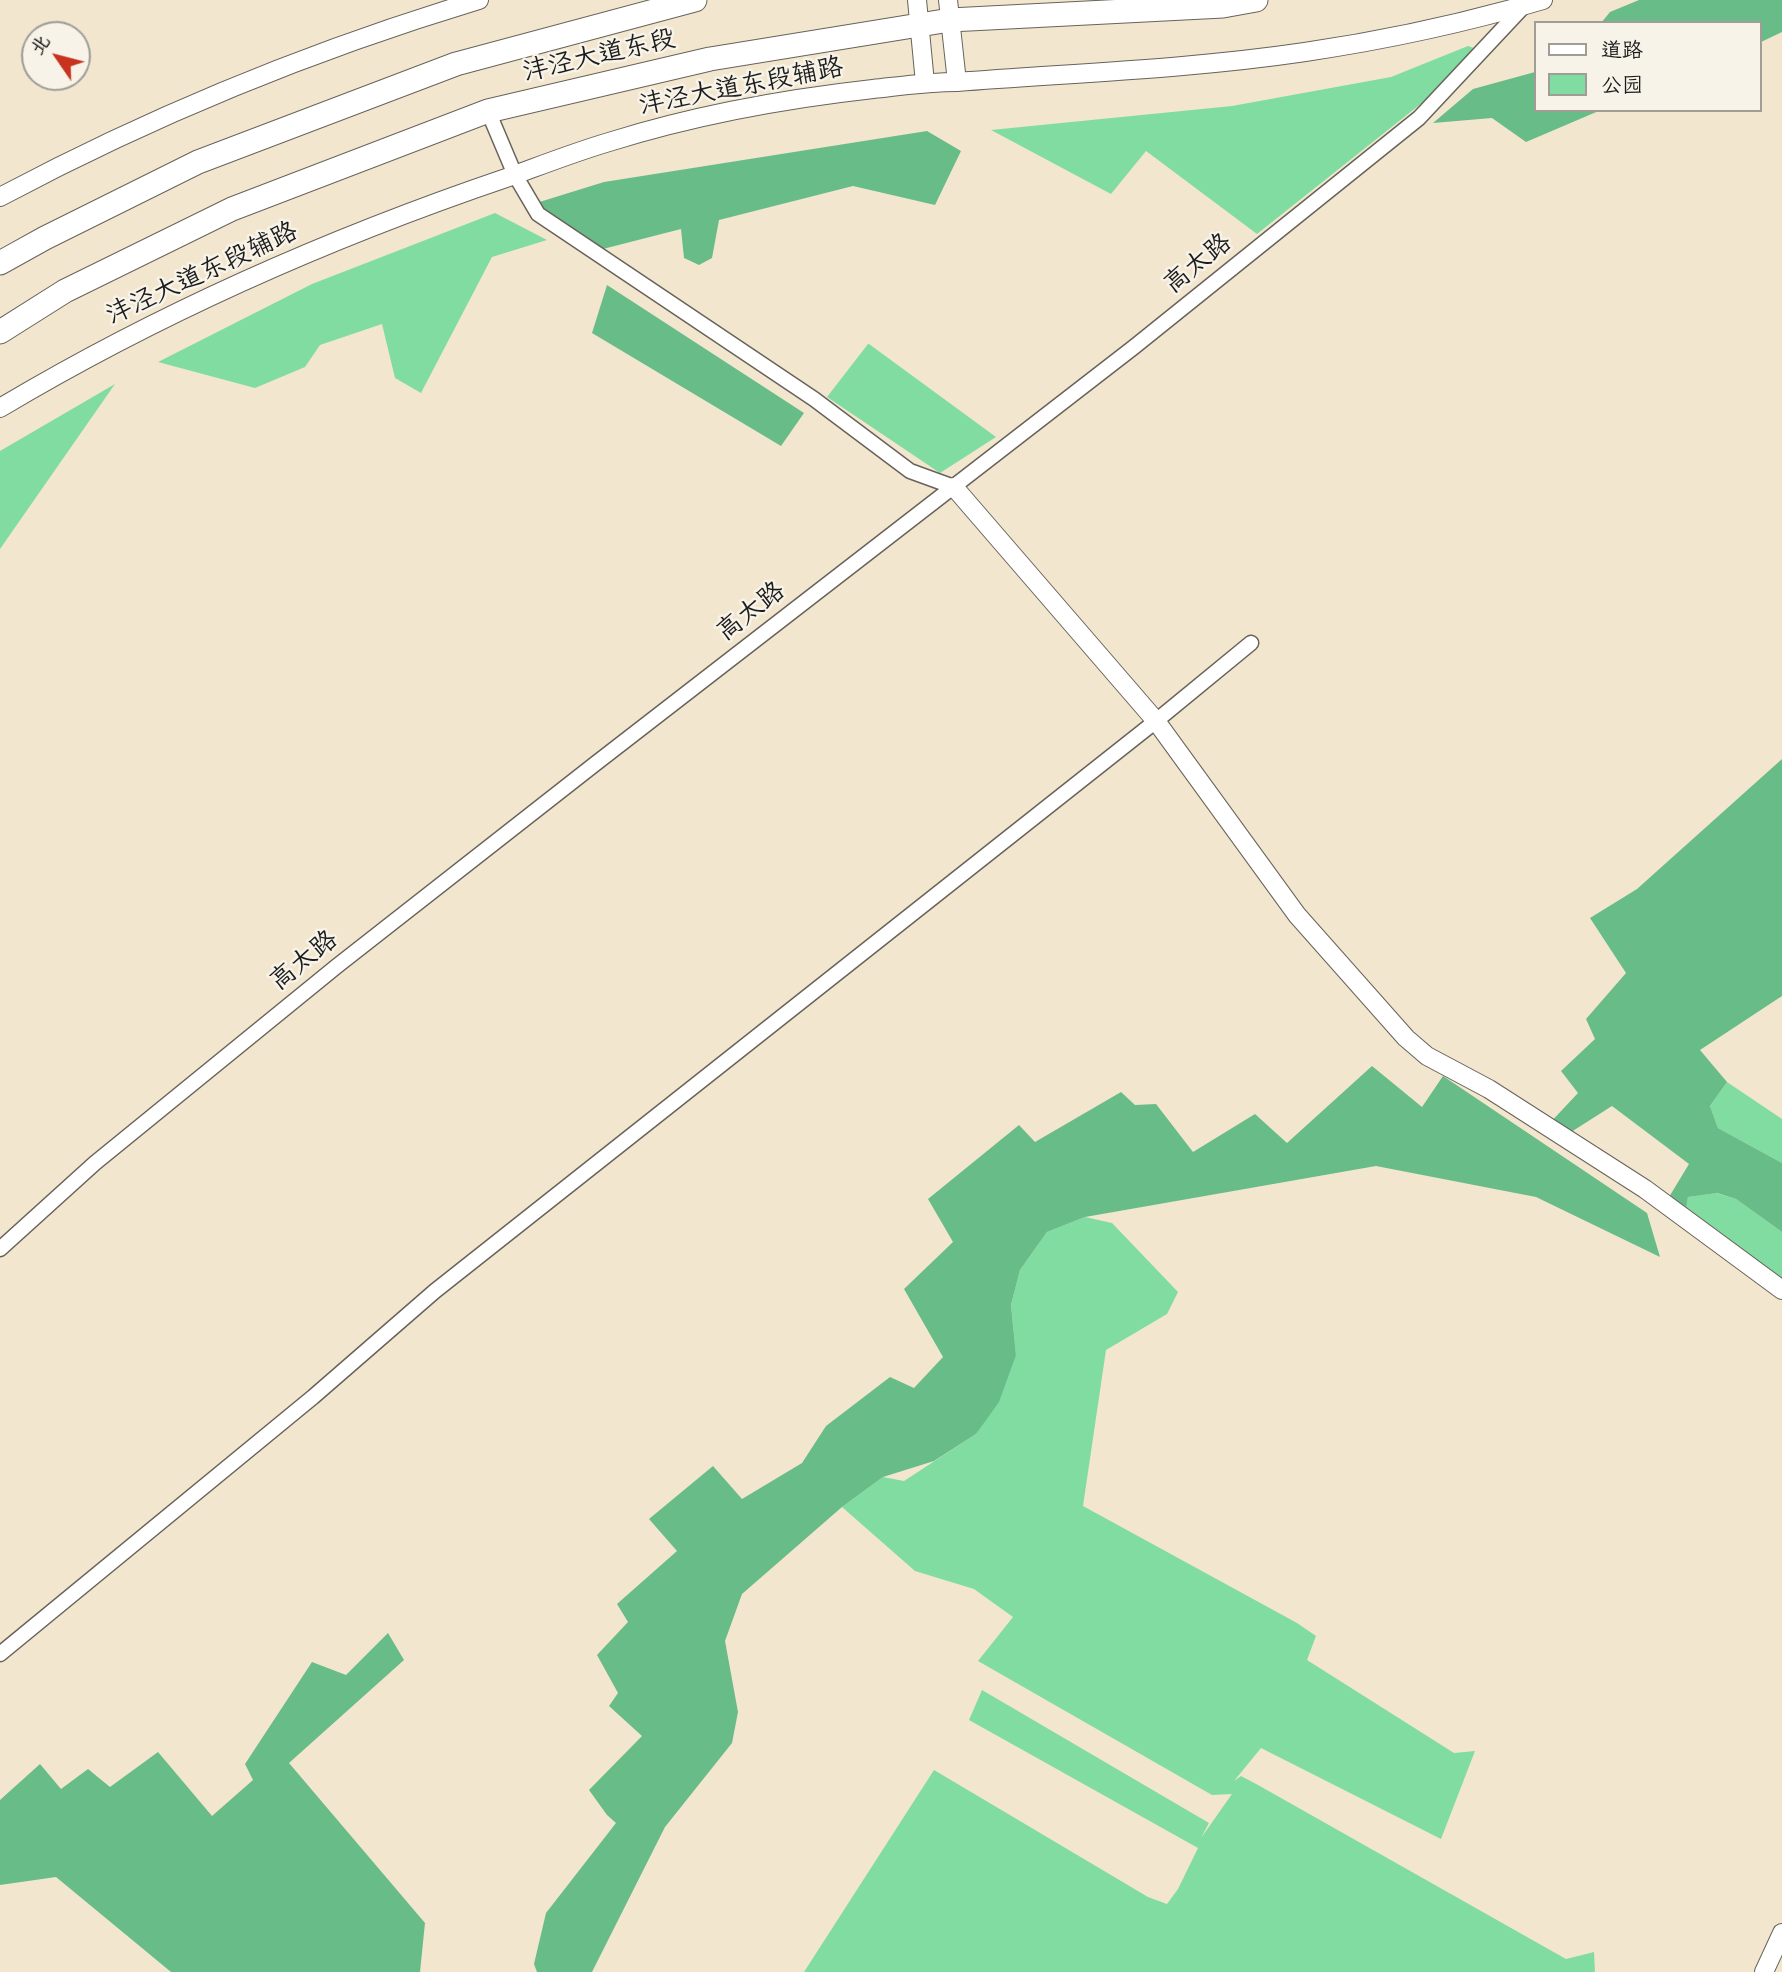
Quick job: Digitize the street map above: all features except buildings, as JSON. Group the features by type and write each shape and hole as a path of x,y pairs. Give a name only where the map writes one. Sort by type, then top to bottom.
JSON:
{"main road":[{"name":"沣泾大道东段","path":"0,263 198,162 456,64 695,0"},
{"name":"沣泾大道东段","path":"0,332 65,291 232,209 488,111 710,59 919,25 949,10 1223,6 1255,0"}],"street":[{"path":"0,197 124,133 264,73 335,46 479,0"},
{"path":"916,0 925,83"},
{"name":"沣泾大道东段辅路","path":"0,408 93,355 230,287 371,226 609,142 706,116 826,94 925,83 1237,60 1304,52 1437,28 1544,0"},
{"name":"高太路","path":"0,1250 95,1163 337,966 1135,347 1419,118 1524,6"},
{"path":"949,10 957,82"},
{"path":"488,111 515,175 538,214 814,399 910,471 954,487 1156,720 1297,915 1406,1038 1426,1056 1489,1089 1645,1189 1782,1290"},
{"path":"0,1654 313,1397 435,1291 1251,643"},
{"path":"1764,1972 1782,1933"}],"green space":[{"path":"1639,0 1782,0 1782,32 1761,42 1761,21 1603,21 1610,12"},
{"path":"1468,46 1486,52 1257,234 1146,151 1111,194 991,130 1232,106 1391,77"},
{"path":"1534,72 1534,112 1596,112 1526,142 1492,118 1433,123 1473,89"},
{"path":"927,131 961,151 935,205 853,186 719,220 712,258 699,265 684,258 681,229 599,250 533,204 604,182"},
{"path":"495,213 547,240 492,257 421,393 395,378 382,324 320,345 305,367 255,388 158,362 312,284"},
{"path":"607,285 804,413 781,446 592,333"},
{"path":"868,344 996,437 940,473 827,397"},
{"path":"115,384 0,549 0,451"},
{"path":"1782,759 1782,996 1700,1050 1727,1082 1710,1106 1718,1128 1782,1163 1782,1232 1736,1199 1717,1193 1688,1197 1684,1222 1663,1207 1689,1164 1612,1106 1568,1134 1547,1126 1578,1093 1561,1071 1595,1039 1586,1019 1626,973 1590,918 1637,889"},
{"path":"1372,1066 1422,1107 1443,1076 1647,1213 1660,1257 1536,1197 1376,1166 1085,1217 1047,1232 1020,1270 1011,1305 1016,1355 999,1402 976,1434 934,1461 883,1477 842,1507 742,1594 725,1641 738,1712 732,1743 665,1827 592,1972 537,1972 534,1964 546,1913 616,1823 589,1790 642,1736 609,1706 618,1693 597,1655 628,1622 617,1604 677,1551 649,1519 713,1466 742,1499 802,1463 826,1426 890,1377 914,1388 943,1357 904,1289 953,1242 928,1199 1019,1125 1035,1142 1121,1092 1135,1105 1156,1104 1193,1152 1255,1114 1287,1143"},
{"path":"1727,1082 1782,1119 1782,1163 1718,1128 1710,1106"},
{"path":"1716,1193 1736,1199 1782,1232 1782,1285 1684,1222 1688,1197"},
{"path":"1085,1217 1112,1223 1178,1292 1167,1314 1106,1350 1083,1506 1297,1623 1316,1636 1307,1660 1454,1753 1475,1751 1441,1839 1261,1748 1234,1781 1241,1776 1258,1785 1566,1959 1594,1952 1595,1972 804,1972 934,1770 1148,1897 1167,1904 1178,1889 1198,1848 969,1720 982,1690 1209,1823 1201,1838 1232,1794 1212,1795 978,1661 1013,1617 974,1589 915,1571 842,1507 883,1477 904,1481 976,1434 1016,1355 1011,1305 1020,1270 1047,1232"},
{"path":"388,1633 404,1660 289,1763 425,1923 420,1972 171,1972 56,1877 0,1885 0,1800 40,1764 61,1789 88,1769 110,1787 158,1752 212,1816 253,1780 245,1764 312,1662 346,1675"}]}
